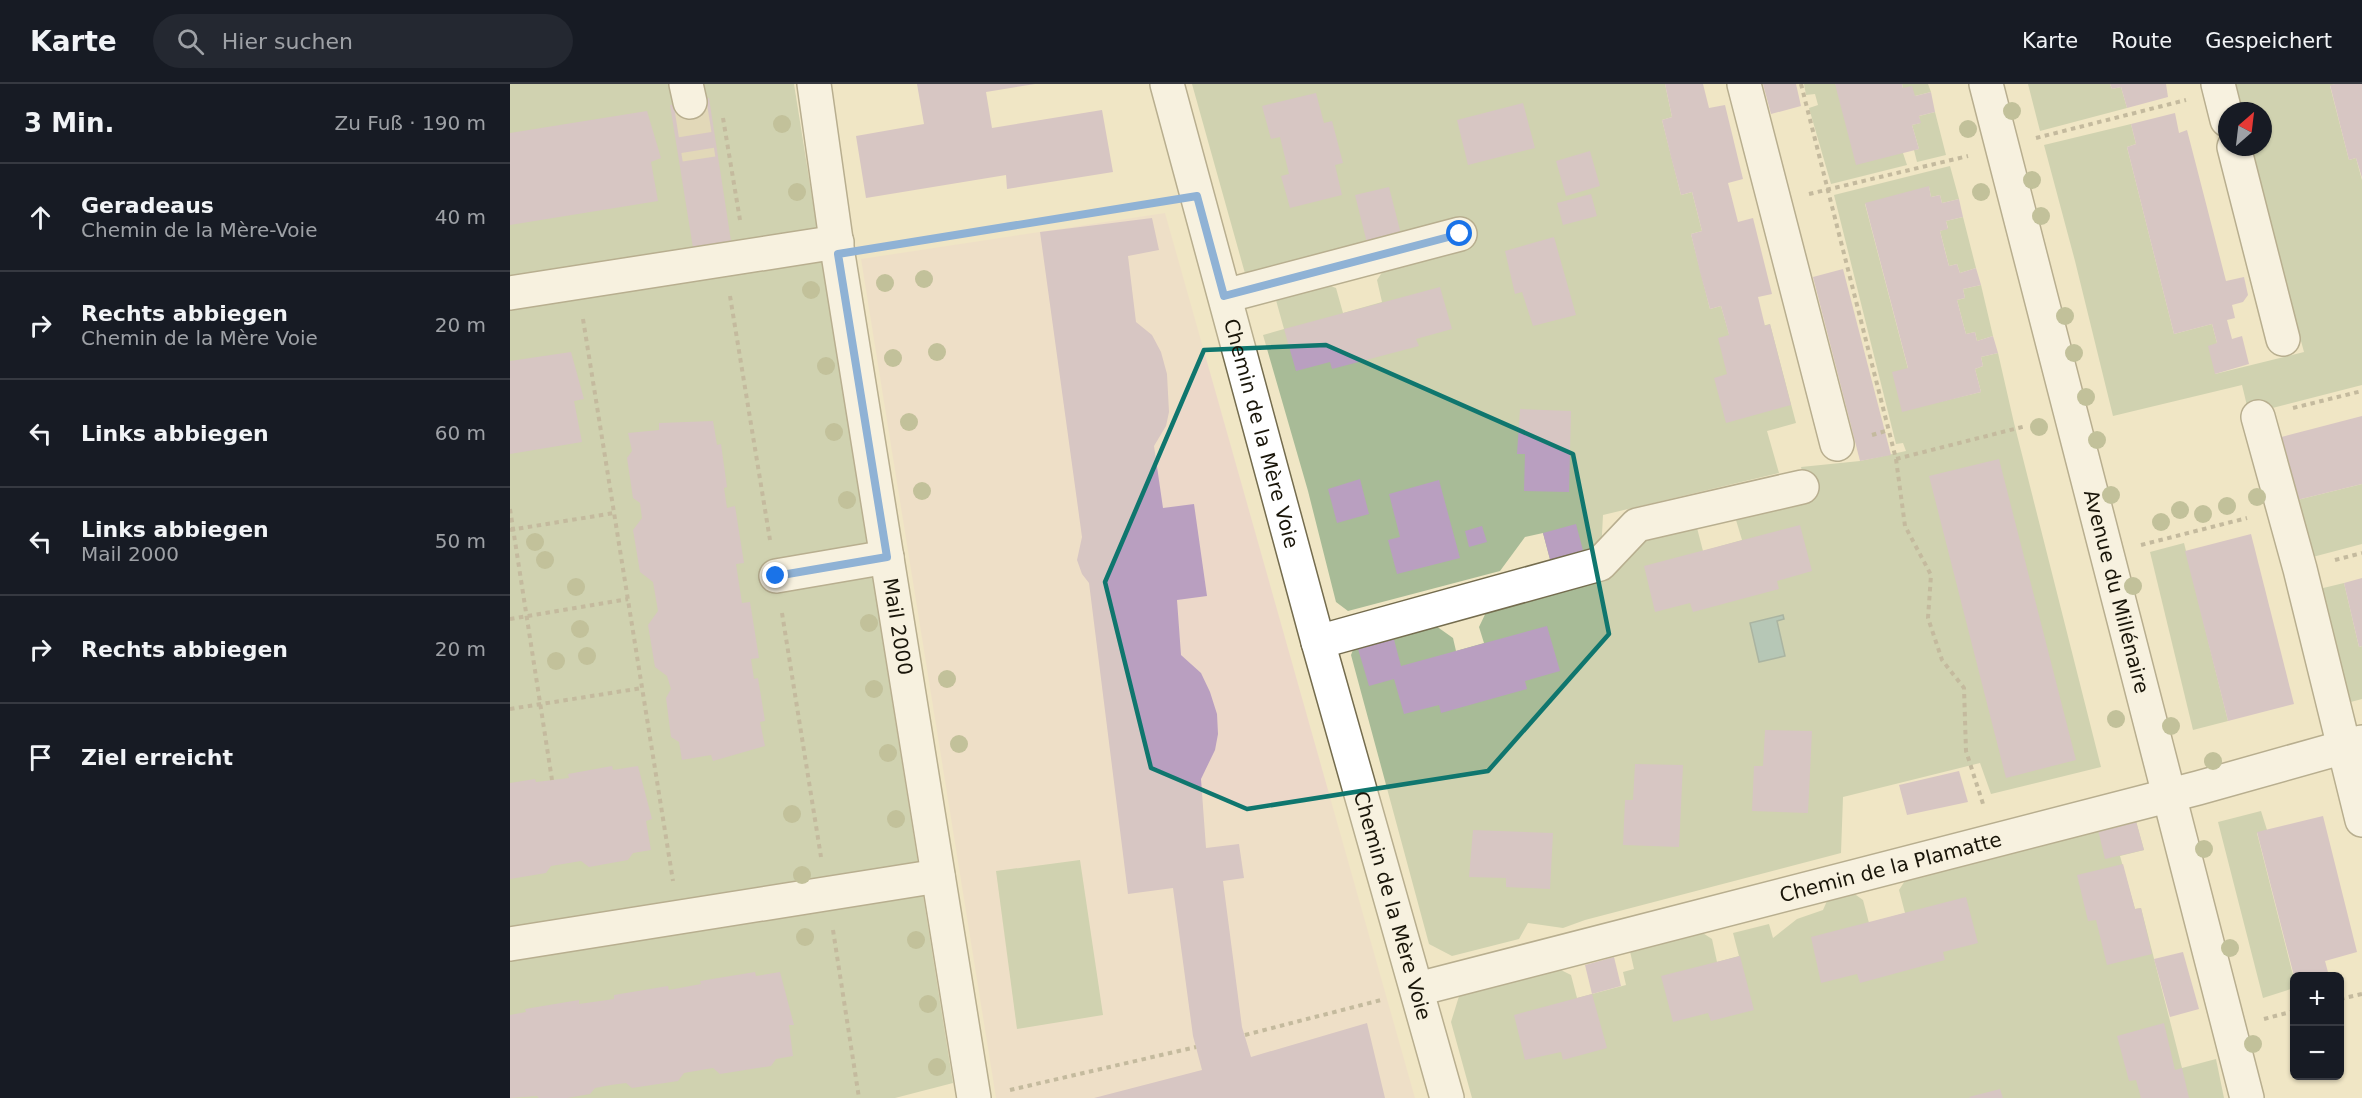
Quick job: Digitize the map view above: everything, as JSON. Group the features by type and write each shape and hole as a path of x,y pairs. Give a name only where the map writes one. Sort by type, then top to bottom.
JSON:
{"street":[{"name":"Mail 2000","path":"814,84 837,248 974,1098"},
{"name":"Chemin de la Mère Voie","path":"1167,84 1318,642 1447,1098"},
{"path":"1744,84 1837,444"},
{"name":"Avenue du Millénaire","path":"1986,84 2247,1098"},
{"path":"2218,84 2222,102"},
{"path":"2236,156 2283,339"},
{"path":"1224,296 1460,234"},
{"path":"510,293 746,257 837,248"},
{"path":"2258,417 2283,510 2353,744 2362,820"},
{"path":"1318,642 1600,564 1637,525 1802,487"},
{"path":"776,576 887,557"},
{"name":"Chemin de la Plamatte","path":"1418,990 2168,795 2353,744"},
{"path":"510,944 938,876"}],"path":[{"path":"1800,84 1896,459 1905,526 1931,574 1928,618 1942,660 1964,688 1966,751 1982,800"},
{"path":"699,98 746,257"},
{"path":"837,248 1197,196"},
{"path":"577,283 678,917"},
{"path":"2258,417 2362,391"},
{"path":"1896,459 2025,426"},
{"path":"510,508 552,780"},
{"path":"2137,545 2283,510"},
{"path":"512,530 614,513"},
{"path":"510,619 628,599"},
{"path":"510,709 642,688"},
{"path":"827,894 859,1098"},
{"path":"1245,1035 1418,990"},
{"path":"2344,998 2362,994"},
{"path":"2258,1020 2290,1012"},
{"path":"1007,1090 1196,1047"}],"highlighted area":[{"path":"1326,345 1573,454 1609,634 1488,771 1247,809 1151,768 1105,582 1204,350"}],"shaded area":[{"path":"1165,213 1415,1098 996,1098 861,259"}],"green space":[{"path":"510,84 794,84 953,1083 895,1098 510,1098"},
{"path":"1192,84 1665,84 1672,117 1662,120 1681,195 1692,192 1702,231 1691,234 1710,309 1721,306 1729,334 1770,324 1796,423 1767,431 1779,473 1603,515 1601,553 1552,567 1543,533 1525,537 1500,571 1348,611 1336,602 1308,491 1263,335 1284,329 1274,293 1320,282 1336,288 1343,313 1382,302 1377,280 1385,268 1246,277"},
{"path":"1804,84 1835,84 1903,153 1907,165 1831,184 1809,108 1818,105 1815,94 1806,95"},
{"path":"1902,84 1928,84 1931,92 1915,96 1903,88"},
{"path":"2028,84 2110,84 2112,89 2121,87 2127,108 2040,131"},
{"path":"2232,84 2335,84 2330,86 2349,160 2356,158 2362,180 2362,385 2249,414 2242,385 2113,416 2044,145 2131,124 2136,144 2127,147 2174,334 2212,324 2217,343 2215,374 2304,352 2250,156 2272,156 2272,102 2237,102"},
{"path":"1935,112 1946,155 1917,162 1914,150 1919,149 1912,125 1920,123 1919,116"},
{"path":"1950,166 1959,199 1942,203 1940,195 1931,197 1929,187 1865,204 1918,407 1981,392 1975,369 1983,366 1981,357 1998,353 2101,767 1991,794 1980,763 1843,797 1841,853 1585,920 1563,928 1528,923 1519,939 1452,956 1429,944 1351,655 1356,642 1429,621 1453,638 1456,651 1484,643 1479,627 1490,604 1645,535 1686,523 1697,528 1703,551 1742,540 1736,520 1810,502 1801,467 1860,461 1906,451 1903,443 1896,444 1834,195"},
{"path":"1963,217 1976,268 1960,273 1957,264 1949,266 1940,231 1948,228 1946,221"},
{"path":"1981,285 1993,336 1977,341 1975,332 1966,334 1957,300 1965,298 1963,289"},
{"path":"2362,484 2362,544 2305,559 2289,502"},
{"path":"2184,543 2228,721 2193,730 2150,552"},
{"path":"2344,583 2359,647 2362,646 2362,699 2343,704 2315,590"},
{"path":"2261,811 2267,830 2257,833 2292,972 2290,972 2290,989 2263,998 2218,822"},
{"path":"2134,814 2144,850 2120,856 2135,909 2141,908 2182,1068 2216,1059 2224,1098 1472,1098 1451,1022 1460,993 1557,968 1571,975 1577,998 1626,985 1623,972 1634,969 1629,947 1698,930 1712,939 1717,962 1739,956 1733,933 1769,924 1773,938 1797,919 1823,910 1830,894 1849,890 1863,900 1869,923 1905,913 1899,890 1908,876"},
{"path":"1080,860 1103,1015 1017,1029 996,871"}],"water":[{"path":"1783,615 1784,619 1777,621 1785,656 1759,662 1750,623"}],"building":[{"path":"917,84 1035,84 986,92 992,128 1102,110 1113,172 1007,189 1006,175 866,198 856,136 924,124"},
{"path":"1665,84 1703,84 1709,108 1725,105 1743,179 1728,183 1738,222 1753,218 1772,294 1758,297 1765,326 1770,324 1791,405 1726,423 1714,378 1727,374 1718,338 1729,335 1721,306 1710,309 1700,272 1691,234 1702,231 1692,192 1681,195 1662,120 1672,117"},
{"path":"1763,84 1796,84 1801,106 1771,114"},
{"path":"1835,84 1902,84 1903,88 1912,86 1915,96 1931,92 1935,112 1919,116 1921,123 1912,125 1919,149 1856,165"},
{"path":"2110,84 2166,84 2168,97 2127,108 2121,87 2112,89"},
{"path":"2362,84 2362,178 2356,158 2349,160 2330,85"},
{"path":"1316,93 1324,123 1332,121 1343,163 1335,165 1342,195 1290,208 1281,176 1289,174 1280,137 1271,139 1262,106"},
{"path":"709,98 731,241 693,248 670,105"},
{"path":"1523,103 1535,148 1468,165 1457,120"},
{"path":"647,111 661,158 651,162 658,201 510,225 510,133"},
{"path":"2175,113 2179,133 2187,130 2226,281 2244,277 2248,295 2243,302 2232,305 2235,318 2227,320 2232,339 2242,336 2249,364 2215,374 2208,346 2217,343 2212,324 2174,334 2127,147 2136,144 2131,124"},
{"path":"1590,151 1600,186 1566,196 1556,161"},
{"path":"1929,186 1931,197 1940,195 1942,203 1959,199 1963,217 1946,221 1948,229 1940,231 1946,255 1949,266 1957,264 1960,273 1976,268 1981,285 1963,289 1965,298 1957,300 1966,334 1975,332 1977,341 1993,336 1998,353 1981,357 1983,366 1975,369 1981,392 1902,412 1892,372 1908,368 1865,203"},
{"path":"1389,187 1402,238 1368,247 1355,195"},
{"path":"1591,194 1597,216 1563,225 1557,203"},
{"path":"1152,218 1159,250 1128,256 1136,322 1152,335 1161,352 1167,374 1169,412 1166,426 1154,446 1163,508 1194,504 1207,596 1177,600 1181,655 1201,673 1217,714 1218,734 1215,750 1201,779 1206,848 1239,844 1244,878 1223,881 1242,1027 1251,1057 1367,1023 1385,1098 1094,1098 1202,1070 1193,1036 1173,888 1128,894 1089,583 1082,574 1077,560 1082,537 1040,232"},
{"path":"1554,237 1576,315 1533,326 1522,292 1515,294 1505,251"},
{"path":"1843,269 1891,455 1860,461 1813,277"},
{"path":"1440,287 1452,329 1416,339 1419,346 1332,369 1330,362 1296,371 1284,329"},
{"path":"571,352 584,399 574,401 582,442 510,454 510,361"},
{"path":"1520,409 1571,411 1569,492 1524,491 1525,454 1517,454"},
{"path":"2362,416 2362,484 2289,502 2274,439"},
{"path":"713,421 717,445 721,444 727,487 724,488 727,508 735,506 744,563 736,564 742,603 750,602 759,658 751,659 754,679 758,678 765,721 760,722 765,746 713,761 711,755 682,760 679,742 671,737 666,698 671,689 667,676 655,667 648,625 658,611 653,582 640,572 633,530 642,518 640,503 633,498 627,458 632,451 628,433 659,430 659,423"},
{"path":"1999,459 2076,760 2006,778 1929,476"},
{"path":"1360,479 1369,514 1337,523 1328,489"},
{"path":"1439,480 1460,558 1397,574 1388,540 1400,537 1389,494"},
{"path":"1576,524 1585,558 1552,567 1543,533"},
{"path":"1800,525 1812,571 1777,581 1779,589 1693,612 1690,603 1655,612 1644,566"},
{"path":"1482,526 1487,542 1469,547 1465,531"},
{"path":"2251,534 2294,704 2228,721 2185,551"},
{"path":"2362,578 2362,646 2359,647 2344,583"},
{"path":"1547,626 1560,671 1525,681 1527,689 1441,713 1439,705 1404,714 1394,679 1369,686 1356,642 1392,632 1401,666"},
{"path":"1765,730 1812,731 1808,813 1752,811 1754,766 1763,766"},
{"path":"1635,764 1683,765 1679,847 1623,845 1625,800 1633,800"},
{"path":"612,766 613,770 638,766 652,819 646,821 651,850 633,853 628,860 589,867 581,861 551,866 546,873 510,879 510,783 535,779 536,782 569,778 568,774"},
{"path":"1959,771 1968,802 1907,815 1899,785"},
{"path":"2323,816 2357,952 2325,961 2328,972 2293,972 2257,832"},
{"path":"2136,821 2144,850 2105,859 2098,830"},
{"path":"1473,830 1553,833 1550,889 1506,887 1506,878 1469,877"},
{"path":"2123,864 2135,909 2141,908 2152,954 2107,965 2096,920 2088,921 2077,875"},
{"path":"1966,897 1978,943 1943,952 1945,960 1860,983 1857,974 1821,983 1811,937"},
{"path":"2183,952 2199,1009 2170,1017 2154,959"},
{"path":"1740,956 1754,1010 1711,1021 1708,1013 1673,1022 1661,976"},
{"path":"1614,957 1621,986 1592,994 1585,965"},
{"path":"755,972 756,976 780,972 794,1025 789,1025 793,1056 776,1059 771,1066 720,1074 713,1068 684,1073 678,1081 632,1088 626,1083 611,1085 595,1088 590,1094 567,1098 539,1098 537,1096 510,1098 510,1015 526,1012 525,1009 579,1000 579,1004 614,999 614,995 668,986 669,990 701,984 700,981"},
{"path":"1592,994 1607,1048 1563,1060 1561,1052 1525,1060 1514,1015"},
{"path":"2164,1023 2175,1070 2182,1068 2189,1098 2141,1098 2136,1080 2129,1081 2117,1036"},
{"path":"2000,1089 2003,1098 1969,1097"}],"tunnel":[{"path":"690,102 699,159"}],"route":[{"path":"776,576 887,557 838,254 1197,196 1224,296 1460,234"}]}
